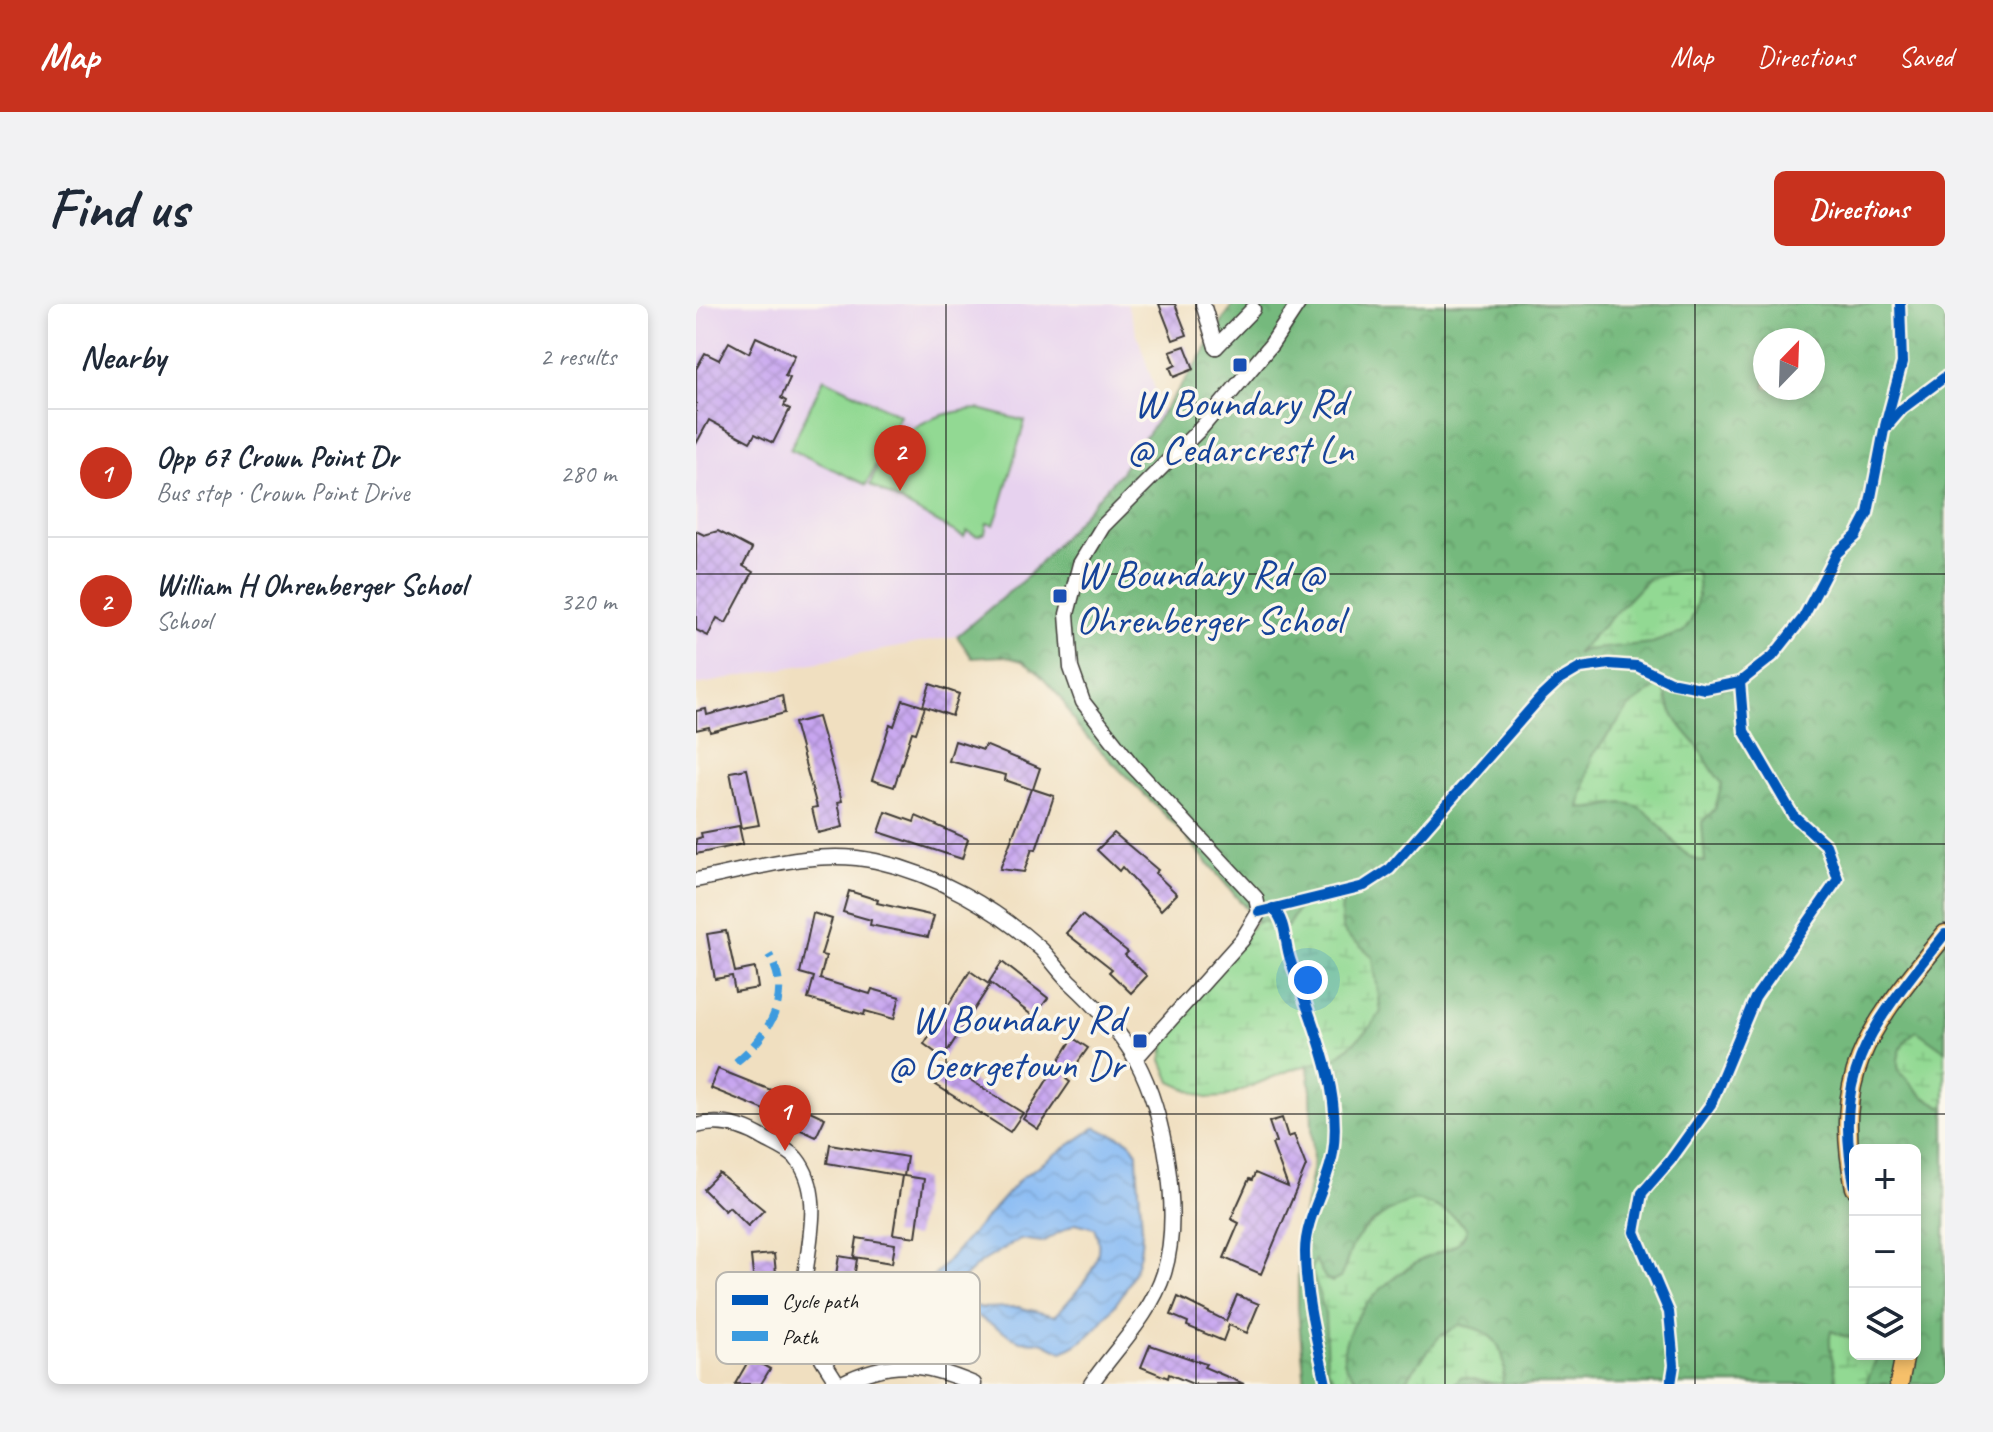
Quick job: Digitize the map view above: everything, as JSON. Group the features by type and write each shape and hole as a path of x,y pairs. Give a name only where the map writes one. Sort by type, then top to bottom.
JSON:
{"main road":[{"path":"1849,1161 1846,1147 1847,1104 1854,1073 1869,1038 1945,934"},
{"path":"1899,1384 1904,1360"}],"street":[{"path":"1203,304 1216,347 1253,309"},
{"path":"1135,1059 1242,940 1259,912 1256,898 1132,765 1083,702 1071,668 1067,614 1080,564 1103,526 1202,427 1271,345 1298,304"},
{"path":"696,880 798,860 875,861 965,894 1041,949 1090,1001 1135,1059 1154,1106 1172,1213 1169,1251 1163,1275 1139,1321 1091,1384"},
{"path":"696,1126 710,1122 747,1128 795,1157 807,1180 812,1218 806,1272"},
{"path":"826,1364 839,1384 887,1367 915,1365 941,1370 974,1384"}],"shaded area":[{"path":"696,304 1127,304 1163,414 1120,473 1028,576 957,636 696,685"}],"green space":[{"path":"1233,304 1945,304 1945,1384 1305,1384 1298,1308 1298,1246 1313,1165 1311,1091 1305,1046 1255,919 1182,832 1077,727 1061,698 1037,672 1022,661 1003,656 972,658 957,636 1028,576 1120,473 1198,362"},
{"path":"824,378 900,415 866,485 790,449"},
{"path":"979,409 1025,421 994,525 987,523 985,533 977,536 967,531 964,537 870,485 887,452 912,429 943,415"},
{"path":"1686,569 1697,572 1698,587 1694,612 1683,632 1652,643 1585,650 1576,654 1649,578"},
{"path":"1658,686 1664,687 1674,717 1722,783 1715,809 1702,822 1705,862 1686,854 1650,815 1634,805 1580,808 1592,756 1630,706"},
{"path":"1318,894 1331,895 1342,904 1345,933 1373,958 1381,1012 1366,1032 1337,1057 1290,1070 1225,1097 1206,1098 1171,1082 1162,1060 1167,1031 1255,923 1264,921 1287,927 1303,901"},
{"path":"1917,1031 1945,1051 1945,1108 1924,1097 1899,1071 1901,1048"},
{"path":"1416,1200 1444,1211 1467,1229 1460,1241 1411,1266 1368,1303 1352,1326 1344,1353 1348,1369 1363,1384 1338,1384 1327,1368 1325,1313 1311,1269 1315,1260 1326,1279 1332,1282 1340,1278 1354,1243 1366,1229 1390,1210"},
{"path":"1459,1325 1481,1331 1496,1343 1503,1361 1502,1384 1461,1377 1454,1384 1414,1384 1406,1380 1439,1337"},
{"path":"1831,1331 1849,1338 1849,1360 1876,1360 1866,1384 1836,1384"}],"water":[{"path":"1096,1127 1124,1138 1133,1146 1137,1153 1142,1219 1140,1254 1124,1291 1104,1319 1083,1340 1062,1352 1042,1342 1020,1341 980,1318 980,1307 1018,1307 1055,1316 1081,1287 1094,1264 1098,1240 1094,1228 1076,1223 1042,1242 1020,1239 970,1272 938,1272 1021,1178"}],"building":[{"path":"1159,304 1175,304 1187,335 1173,340"},
{"path":"756,337 795,355 785,376 790,378 781,398 786,401 784,406 790,409 773,443 755,434 750,442 709,420 696,444 696,369 705,353 719,360 729,342 749,353"},
{"path":"1185,346 1194,369 1174,377 1170,368 1176,365 1170,351"},
{"path":"696,531 704,535 718,531 752,549 743,566 753,572 726,623 717,618 708,636 696,630"},
{"path":"930,684 959,694 952,716 923,706"},
{"path":"782,695 785,713 710,732 709,727 696,730 696,711 706,709 707,715"},
{"path":"903,700 925,707 916,733 912,732 894,787 872,780 890,724 894,726"},
{"path":"818,717 842,801 838,802 843,827 818,833 812,808 817,807 794,723"},
{"path":"955,741 983,750 985,745 1040,768 1033,789 1054,796 1036,850 1032,849 1024,872 1000,869 1031,789 1005,780 1006,775 949,761"},
{"path":"747,769 759,825 741,828 730,772"},
{"path":"886,812 914,822 916,816 968,839 962,859 879,832"},
{"path":"739,826 743,844 696,854 696,839 702,837 701,833"},
{"path":"1114,833 1158,870 1155,873 1177,894 1161,910 1122,867 1119,871 1097,850"},
{"path":"849,891 878,900 877,903 934,916 928,937 870,925 871,920 843,912"},
{"path":"813,913 832,919 821,955 826,956 820,979 870,994 872,989 900,997 894,1019 865,1011 864,1015 808,999 814,977 800,973"},
{"path":"1082,915 1128,952 1125,955 1147,976 1131,993 1109,972 1112,969 1066,933"},
{"path":"726,931 735,972 755,968 758,988 735,992 732,976 715,979 707,934"},
{"path":"1002,962 1048,998 1034,1017 989,982"},
{"path":"970,971 990,985 943,1058 924,1044"},
{"path":"1073,1038 1088,1048 1066,1079 1070,1082 1038,1129 1023,1119"},
{"path":"948,1066 1023,1113 1010,1132 936,1085"},
{"path":"718,1069 801,1102 799,1106 825,1118 816,1137 790,1125 792,1121 710,1088"},
{"path":"1282,1118 1288,1137 1294,1135 1306,1166 1261,1274 1224,1258 1239,1223 1231,1219 1249,1179 1252,1180 1255,1173 1288,1187 1272,1144 1276,1142 1269,1122"},
{"path":"830,1144 907,1157 904,1176 924,1179 916,1237 893,1234 902,1176 827,1163"},
{"path":"719,1173 764,1210 748,1226 729,1207 725,1211 703,1189"},
{"path":"857,1238 895,1244 892,1263 854,1257"},
{"path":"774,1254 776,1272 753,1272 751,1256"},
{"path":"839,1256 857,1259 855,1272 836,1272"},
{"path":"1237,1295 1259,1304 1247,1333 1229,1325 1223,1341 1187,1326 1188,1322 1171,1315 1178,1297 1226,1321"},
{"path":"1150,1345 1206,1364 1204,1367 1244,1384 1193,1384 1141,1367"},
{"path":"747,1364 761,1364 770,1369 761,1384 735,1384"}],"marked path":[{"path":"736,1062 759,1040 774,1014 779,985 769,955"}],"cycle path":[{"path":"1885,426 1902,363 1900,304"},
{"path":"1259,912 1364,886 1390,869 1541,697 1558,681 1580,668 1609,664 1637,666 1670,682 1705,689 1740,682 1773,656 1803,618 1837,553 1856,536 1868,513 1884,430 1902,409 1945,377"},
{"path":"1671,1384 1674,1365 1669,1312 1635,1232 1642,1193 1670,1161 1711,1104 1755,998 1838,879 1826,845 1793,815 1744,731 1740,682"},
{"path":"1273,908 1283,926 1290,959 1323,1054 1333,1104 1333,1153 1312,1215 1305,1252 1309,1302 1326,1384"},
{"path":"1849,1144 1849,1110 1854,1078 1864,1049 1897,995 1945,934"}],"place":[{"name":"W Boundary Rd @ Cedarcrest Ln","path":"1240,365"},
{"name":"William H Ohrenberger School","path":"900,491"},
{"name":"W Boundary Rd @ Ohrenberger School","path":"1060,596"},
{"name":"W Boundary Rd @ Georgetown Dr","path":"1140,1041"},
{"name":"Opp 67 Crown Point Dr","path":"785,1151"}]}
